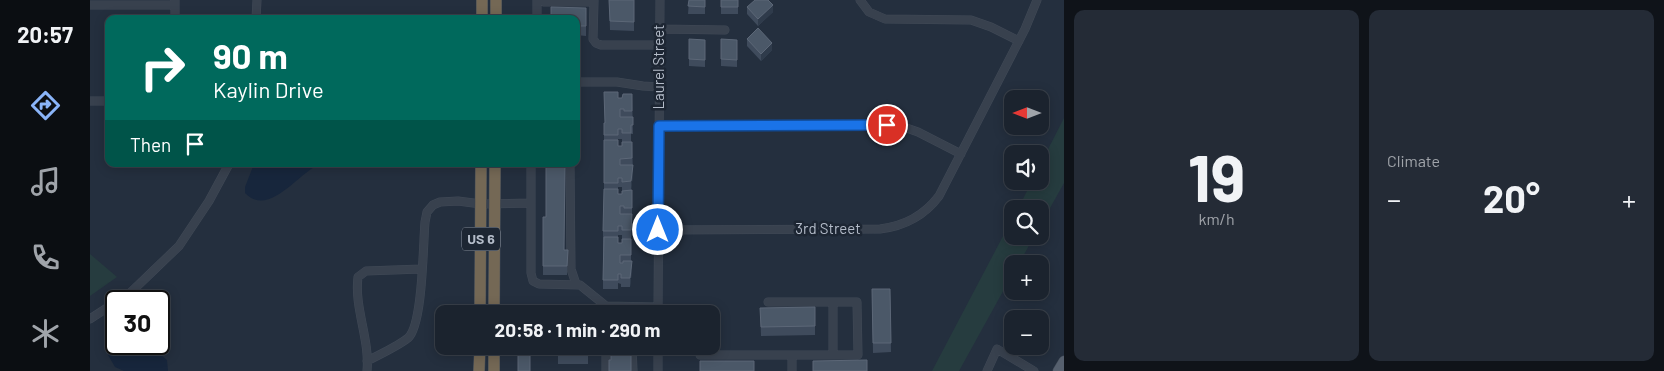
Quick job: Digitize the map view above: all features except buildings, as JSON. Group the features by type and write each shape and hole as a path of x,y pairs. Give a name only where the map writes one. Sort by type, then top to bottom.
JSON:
{"highway":[{"path":"482,0 482,15"},
{"path":"496,0 496,15"},
{"name":"US 6","path":"480,305 482,167"},
{"name":"US 6","path":"494,305 495,167"},
{"path":"479,371 480,355"},
{"path":"494,355 494,371"}],"main road":[{"path":"1058,371 1064,361"}],"street":[{"path":"256,15 257,0"},
{"path":"537,15 538,0 544,2 594,1 593,39 596,43 659,45"},
{"name":"Laurel Street","path":"658,305 660,0"},
{"path":"860,0 870,12 886,19 971,20 991,27 1019,41"},
{"name":"3rd Street","path":"658,230 880,228 903,225 919,216 932,206 939,196 1019,41 1036,0"},
{"path":"90,5 175,3"},
{"path":"660,29 725,30"},
{"path":"580,82 617,82 659,87"},
{"path":"90,101 105,101"},
{"path":"659,126 898,126 918,132 961,154"},
{"path":"132,290 179,246 209,202 227,167"},
{"path":"531,167 531,274 533,281 539,284 576,284 586,289 605,305"},
{"path":"570,167 571,269 576,284"},
{"path":"367,361 410,336 419,309 424,222 427,212 433,205 447,201 481,204 531,203"},
{"path":"367,371 367,351 357,285 358,277 366,271 421,269"},
{"path":"720,355 858,355 857,302 768,302"},
{"path":"833,302 833,355"},
{"path":"90,318 105,309"},
{"path":"987,371 998,349 1034,371"},
{"path":"606,355 606,371"},
{"path":"632,355 633,371"},
{"path":"658,355 658,371"},
{"path":"792,355 792,371"}],"green space":[{"path":"1064,118 1064,183 1049,210 1049,200 1022,200 1028,190 1049,190 1049,147"},
{"path":"1004,234 1004,245 1029,245 1024,255 1004,255 1004,289 959,371 932,371"},
{"path":"90,254 117,277 90,296"}],"water":[{"path":"253,167 315,167 283,191 264,200 254,199 245,193 245,187"},
{"path":"108,355 161,355 167,360 168,371 124,371 115,367"}],"route":[{"path":"658,230 659,126 887,125"}]}
